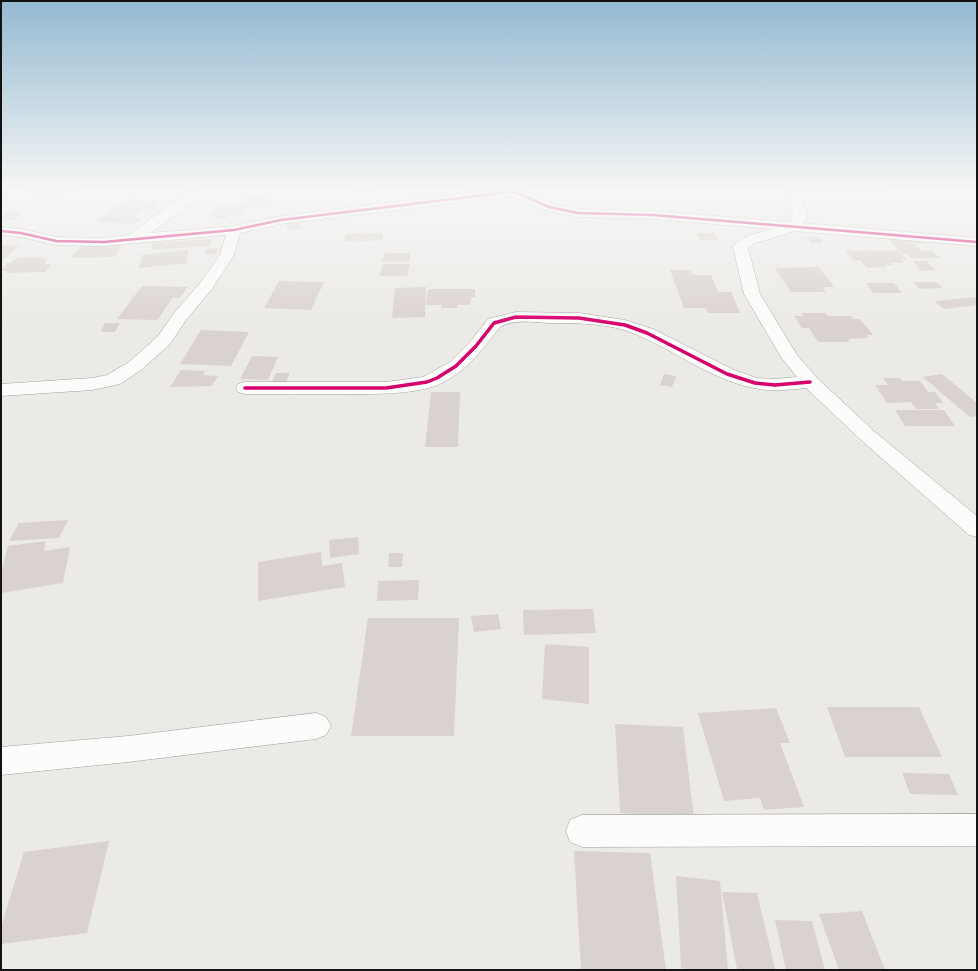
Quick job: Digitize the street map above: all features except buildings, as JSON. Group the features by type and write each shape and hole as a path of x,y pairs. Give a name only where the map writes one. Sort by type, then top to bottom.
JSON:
{"street":[{"path":"35,236 56,241 80,243 170,236"},
{"path":"132,240 137,236"},
{"path":"1,390 44,388 113,380 135,366 164,340 180,317 206,286 227,256 232,236"},
{"path":"759,236 742,244 740,251 752,294 790,357 810,382 868,436 977,529"},
{"path":"911,236 977,242"},
{"path":"245,388 386,388 427,382 437,378 456,366 498,321 516,317 579,318 625,325 647,333 727,374 755,383 775,385 810,382"},
{"path":"1,761 128,749 316,726"},
{"path":"582,831 977,830"}],"cycle path":[{"path":"35,236 56,241 104,242 166,236"},
{"path":"909,236 977,242"},
{"path":"245,388 386,388 427,382 437,378 456,366 476,346 494,323 516,317 579,318 625,325 647,333 727,374 755,383 775,385 810,382"}]}
